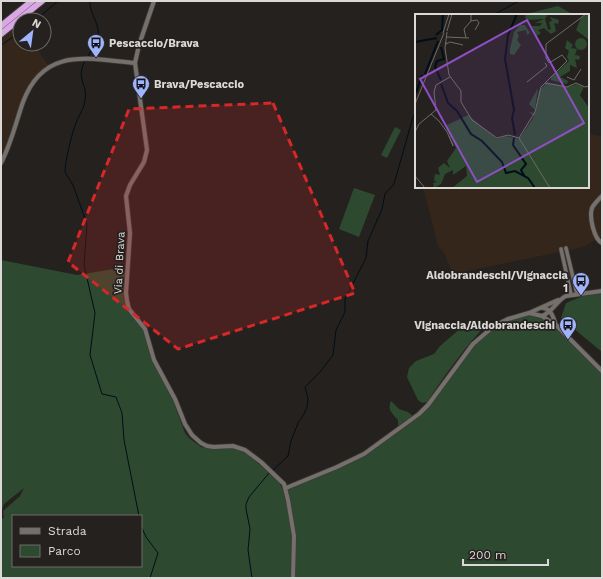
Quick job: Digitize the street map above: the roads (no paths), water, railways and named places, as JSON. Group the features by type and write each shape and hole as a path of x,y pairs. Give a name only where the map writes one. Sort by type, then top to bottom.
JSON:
{"highway":[{"path":"1,26 32,1"},
{"path":"1,34 42,1"}],"street":[{"name":"Via di Brava","path":"154,1 139,45 135,63 147,150 144,162 130,185 126,201 130,231 126,295 127,302 132,313 145,328 154,360 175,399 185,424 192,435 207,446 233,446 243,449 271,471 286,488"},
{"path":"1,163 28,92 34,82 43,73 56,64 69,59 83,58 135,63"},
{"path":"602,196 593,206 591,215 595,235 602,243"},
{"path":"566,248 577,294"},
{"path":"561,249 571,294"},
{"path":"293,578 294,536 286,488 355,459 388,437 426,408 471,347 481,337 501,322 543,308 571,294 602,291"},
{"path":"542,316 551,312 561,299"},
{"path":"543,308 551,312 557,326"},
{"path":"542,316 541,312 543,308"},
{"path":"529,313 542,316 557,326 602,371"}],"waterway":[{"path":"1,3 5,1"},
{"path":"45,12 58,1"},
{"path":"88,56 98,36 97,25 90,1"},
{"path":"495,14 519,1"},
{"path":"3,44 12,38"},
{"path":"85,61 81,72 85,90 83,109 73,133 67,154 65,172 73,185 87,224 84,265 95,313 90,355 102,394 116,397 122,413 124,440 139,515"},
{"path":"273,470 288,456 291,441 298,423 307,407 308,398 305,387 320,372 333,355 336,330 345,312 345,299 366,258 368,241 382,209 385,194 394,184 415,114"},
{"path":"252,578 248,550 250,529 246,504 249,497 270,472"},
{"path":"142,528 146,537 158,553 150,578"}],"place":[{"name":"Pescaccio/Brava","path":"96,58"},
{"name":"Brava/Pescaccio","path":"141,99"},
{"name":"Aldobrandeschi/Vignaccia 1","path":"581,296"},
{"name":"Vignaccia/Aldobrandeschi","path":"568,340"}]}
